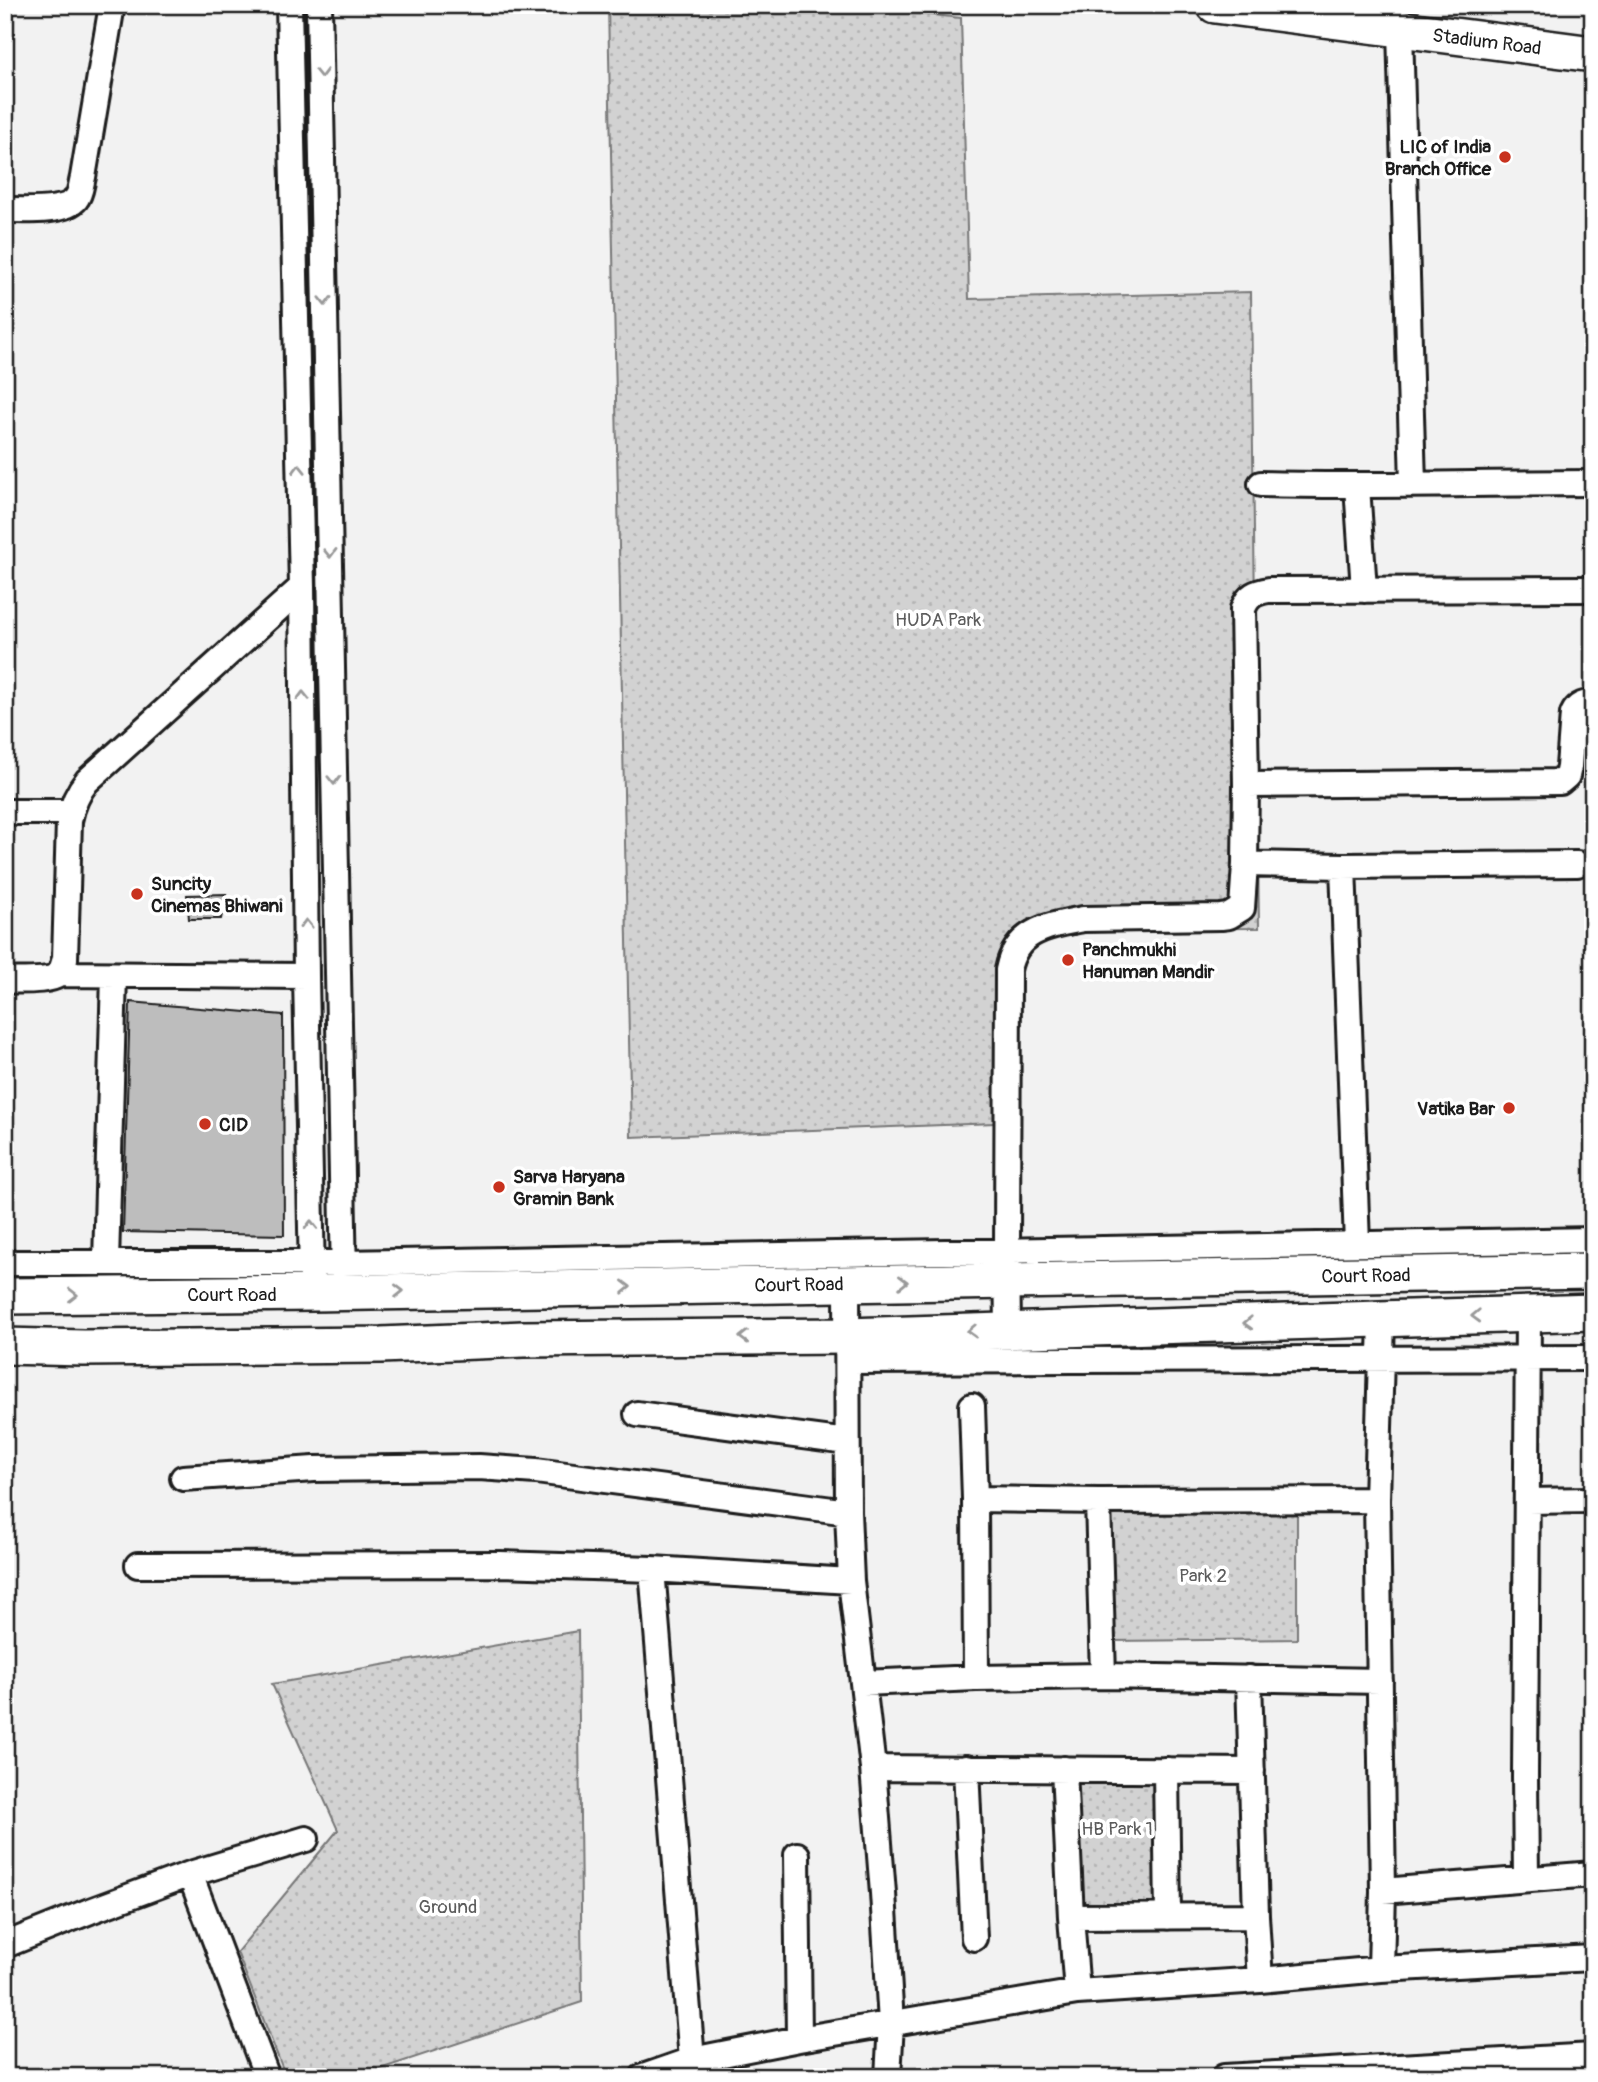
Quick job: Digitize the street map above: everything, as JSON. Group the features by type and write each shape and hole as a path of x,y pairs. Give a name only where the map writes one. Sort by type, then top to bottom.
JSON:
{"street":[{"path":"5,210 60,207 76,200 83,177 112,5"},
{"path":"289,5 302,587 306,976 328,1278"},
{"path":"319,5 328,1278"},
{"name":"Stadium Road","path":"1215,5 1360,15 1399,30 1593,54"},
{"path":"1399,30 1413,484"},
{"path":"1261,484 1357,486 1593,483"},
{"path":"1357,486 1364,590"},
{"path":"59,974 65,959 71,812 79,790 302,587"},
{"path":"1008,1330 1009,970 1015,947 1035,932 1083,919 1229,916 1242,908 1245,864 1243,609 1248,597 1269,590 1593,589"},
{"path":"1245,785 1560,782 1567,776 1569,767 1573,714 1580,705 1593,703"},
{"path":"5,812 71,812"},
{"path":"1245,864 1577,864"},
{"path":"1343,866 1357,1244"},
{"path":"5,981 47,979 59,974 306,976"},
{"path":"106,1262 114,975"},
{"path":"5,1263 106,1262 328,1278 1007,1265 1357,1244 1593,1240"},
{"name":"Court Road","path":"5,1296 328,1278 847,1283 1007,1265 1593,1271"},
{"path":"847,1283 851,1581 873,1768 891,2023 888,2077"},
{"path":"847,1348 1008,1330 1593,1312"},
{"path":"1526,1879 1528,1314"},
{"path":"1381,1969 1383,1891 1377,1500 1382,1319"},
{"path":"5,1346 367,1346 523,1339 1381,1359 1593,1358"},
{"path":"972,1406 976,1678"},
{"path":"637,1414 848,1442"},
{"path":"183,1478 314,1469 479,1467 536,1471 848,1512"},
{"path":"975,1499 1377,1500"},
{"path":"1527,1501 1593,1500"},
{"path":"1098,1501 1103,1676"},
{"path":"138,1565 500,1564 652,1569 851,1581"},
{"path":"652,1569 692,2060"},
{"path":"863,1683 1103,1676 1380,1681"},
{"path":"1249,1678 1260,1980"},
{"path":"873,1768 1252,1771"},
{"path":"966,1768 974,1938"},
{"path":"1063,1769 1077,1992"},
{"path":"1166,1770 1168,1917"},
{"path":"5,1945 90,1910 190,1874 306,1839"},
{"path":"797,1855 799,2039"},
{"path":"190,1874 267,2077"},
{"path":"1383,1891 1593,1874"},
{"path":"1071,1917 1256,1916"},
{"path":"643,2077 692,2060 799,2039 1077,1992 1381,1969 1593,1958"},
{"path":"1224,2077 1526,2070 1593,2056"}],"green space":[{"name":"HUDA Park","path":"608,5 839,5 961,18 969,299 1251,292 1259,928 1019,929 1021,1122 631,1137"},
{"name":"Park 2","path":"1297,1508 1297,1639 1111,1641 1106,1511"},
{"name":"Ground","path":"578,1631 582,2002 356,2077 286,2077 237,1952 338,1830 272,1684"},
{"name":"HB Park 1","path":"1067,1772 1163,1773 1164,1913 1074,1913"},
{"path":"1593,2054 1593,2077 1543,2077 1519,2069"}],"building":[{"path":"226,894 221,919 189,919 187,895"},
{"name":"CID","path":"130,1002 283,1015 284,1235 123,1232"}],"place":[{"name":"LIC of India Branch Office","path":"1505,157"},
{"name":"Suncity Cinemas Bhiwani","path":"137,894"},
{"name":"Panchmukhi Hanuman Mandir","path":"1068,960"},
{"name":"Vatika Bar","path":"1509,1108"},
{"name":"CID","path":"205,1124"},
{"name":"Sarva Haryana Gramin Bank","path":"499,1187"}]}
